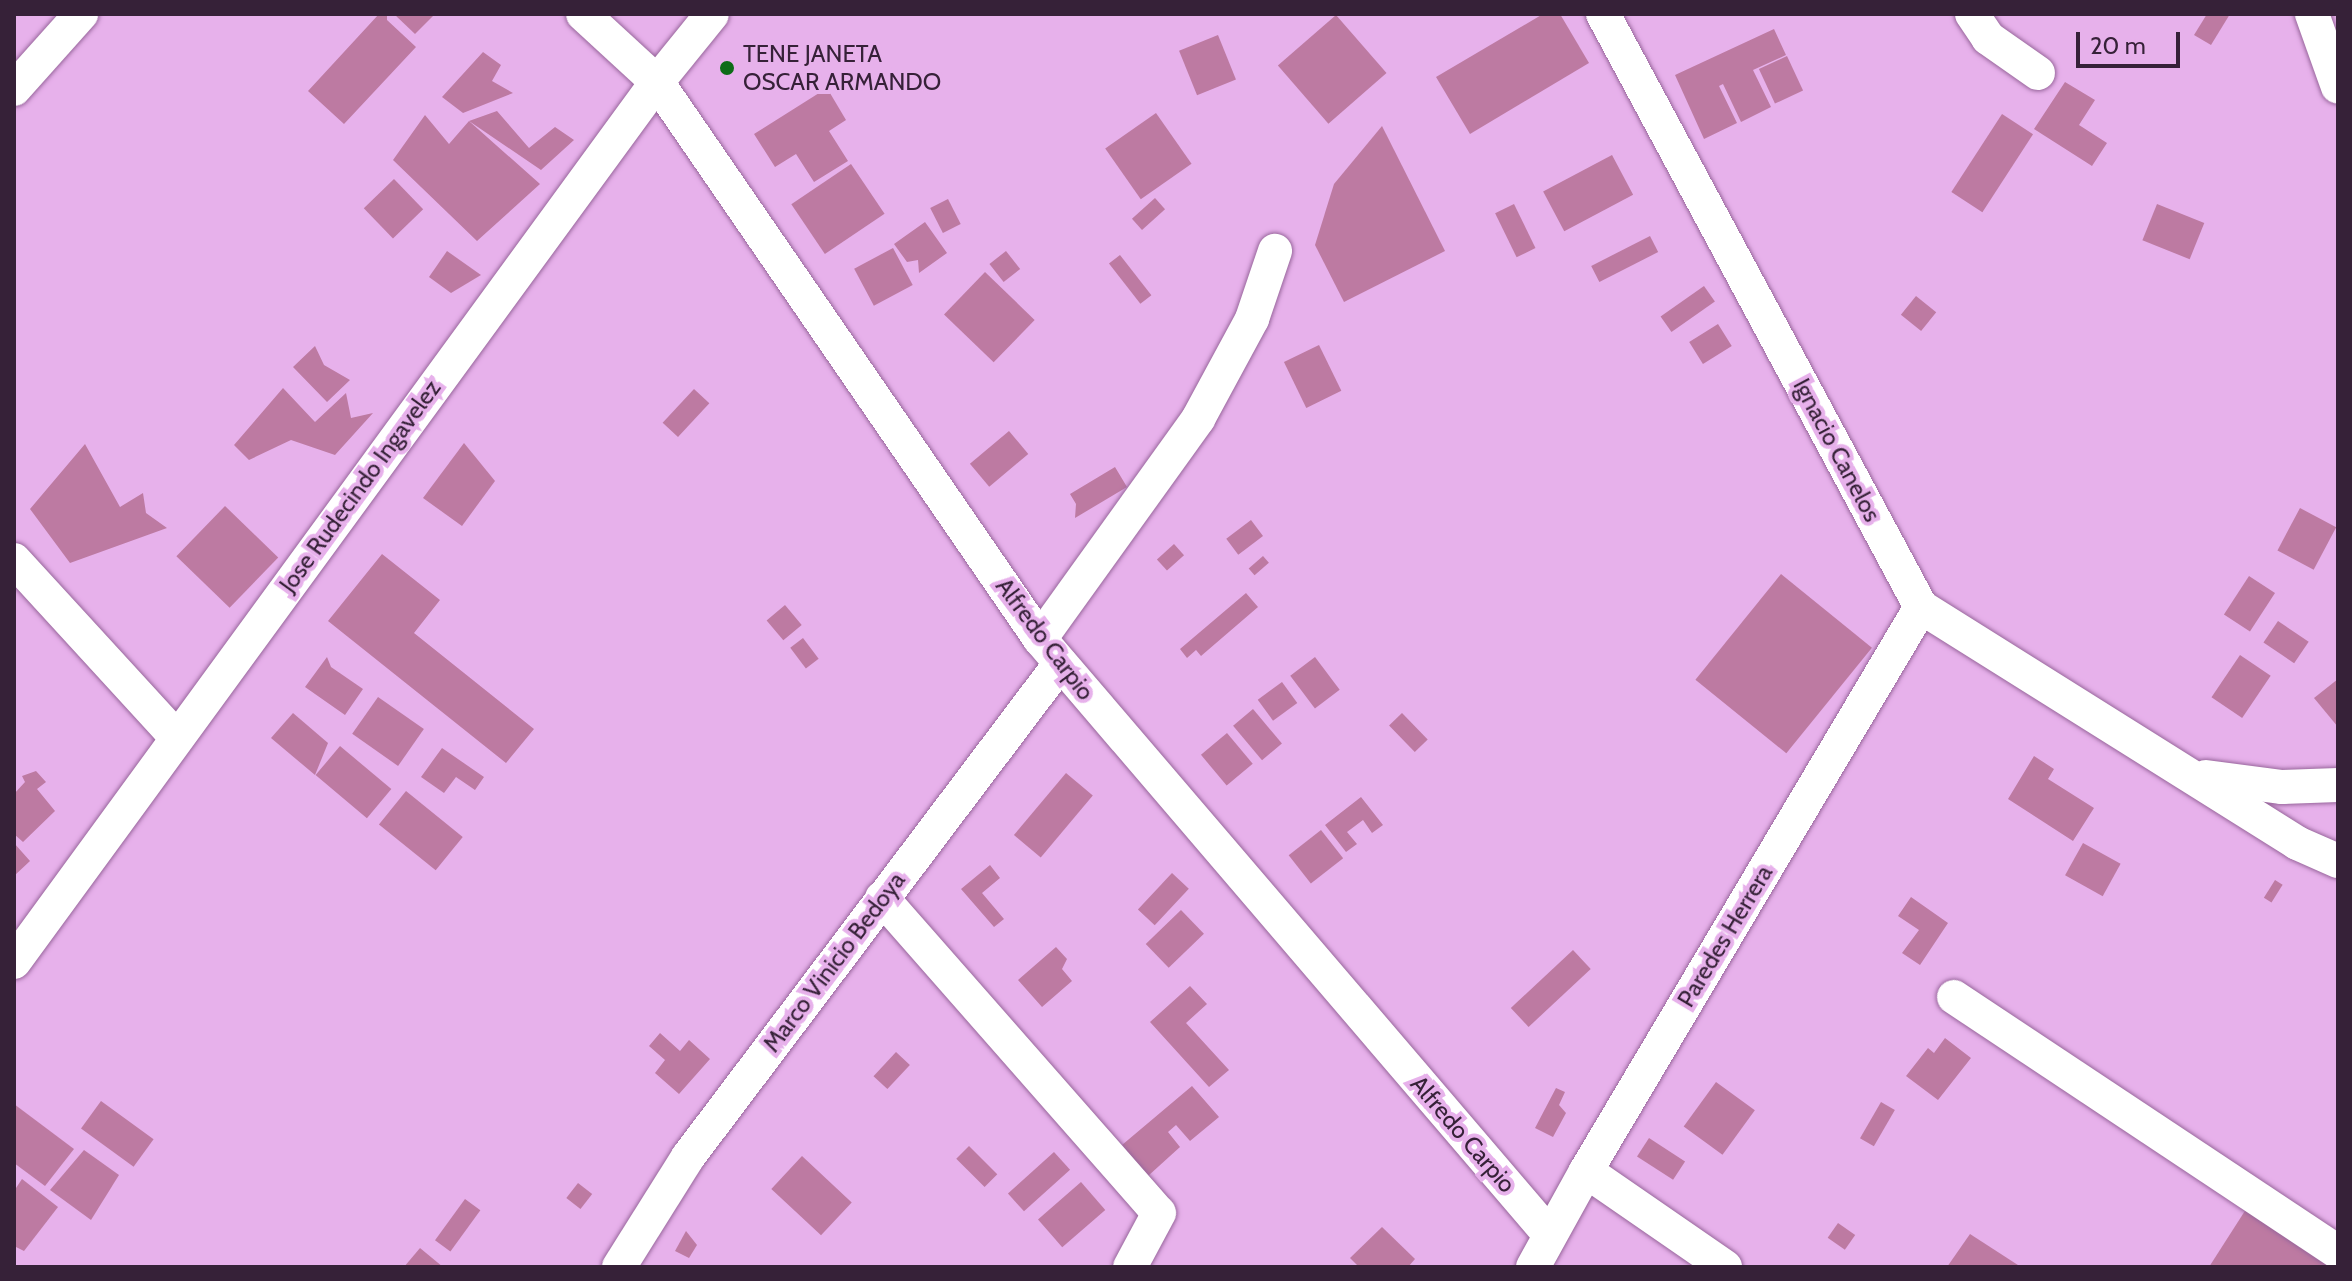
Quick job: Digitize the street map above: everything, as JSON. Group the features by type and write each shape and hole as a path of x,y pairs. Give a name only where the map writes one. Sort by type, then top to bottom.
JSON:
{"street":[{"path":"14,89 81,14"},
{"name":"Alfredo Carpio","path":"583,14 657,82 1050,651 1549,1234"},
{"name":"Jose Rudecindo Ingavelez","path":"14,962 657,82 712,14"},
{"name":"Ignacio Canelos","path":"1603,14 1921,607 2297,843 2338,861"},
{"path":"1972,14 1988,38 2038,73"},
{"path":"2312,14 2338,87"},
{"name":"Marco Vinicio Bedoya","path":"619,1267 688,1157 882,898 1050,651 1198,419 1252,319 1275,251"},
{"path":"14,560 176,737"},
{"name":"Paredes Herrera","path":"1533,1267 1586,1171 1921,607"},
{"name":"Ignacio Canelos","path":"2190,774 2236,784 2282,787 2338,785"},
{"path":"882,898 1159,1213 1130,1267"},
{"path":"1954,997 2338,1252"},
{"path":"1586,1171 1725,1267"}],"building":[{"path":"379,14 387,14 387,20 416,47 344,124 308,91"},
{"path":"394,14 435,14 415,34"},
{"path":"1543,14 1560,14 1589,63 1470,134 1436,77"},
{"path":"2207,14 2230,14 2211,45 2194,35"},
{"path":"1336,15 1387,73 1328,124 1278,66"},
{"path":"1774,29 1786,55 1753,70 1771,107 1741,122 1723,84 1719,86 1737,123 1704,139 1675,75"},
{"path":"1218,35 1236,80 1197,95 1179,51"},
{"path":"483,52 501,65 492,81 513,93 463,113 442,97"},
{"path":"1787,56 1803,90 1775,104 1759,69"},
{"path":"2065,82 2095,100 2079,125 2107,143 2092,166 2034,129"},
{"path":"827,88 846,120 829,131 848,161 814,182 796,154 775,167 754,134"},
{"path":"497,111 529,148 555,127 574,140 541,170 469,121"},
{"path":"1156,113 1192,164 1141,199 1105,149"},
{"path":"2002,114 2033,134 1982,212 1951,192"},
{"path":"425,115 449,144 469,121 540,184 477,241 393,160"},
{"path":"1382,126 1445,251 1344,302 1315,245 1334,184"},
{"path":"1612,155 1633,195 1564,231 1543,192"},
{"path":"851,164 885,214 825,254 791,204"},
{"path":"394,179 423,209 393,238 364,208"},
{"path":"1155,198 1165,209 1142,230 1132,219"},
{"path":"948,199 961,224 943,233 930,208"},
{"path":"1514,204 1535,248 1517,257 1495,213"},
{"path":"2157,204 2204,223 2190,259 2142,240"},
{"path":"925,222 947,253 919,273 918,260 907,262 894,244"},
{"path":"1650,236 1658,252 1599,282 1591,266"},
{"path":"893,248 913,285 874,306 854,269"},
{"path":"447,251 481,275 451,293 429,277"},
{"path":"1006,251 1020,269 1004,282 989,264"},
{"path":"1120,255 1151,295 1140,304 1109,264"},
{"path":"985,272 1035,320 994,362 944,314"},
{"path":"1704,286 1715,302 1671,332 1661,316"},
{"path":"1916,296 1936,312 1921,331 1901,315"},
{"path":"1718,324 1732,346 1703,364 1689,342"},
{"path":"1319,345 1341,391 1306,408 1284,362"},
{"path":"315,346 324,365 350,380 327,402 293,367"},
{"path":"283,388 315,422 346,393 351,418 373,413 335,455 291,440 249,460 234,445"},
{"path":"694,389 709,403 678,437 663,423"},
{"path":"1009,431 1028,454 989,487 970,464"},
{"path":"464,443 495,481 462,526 423,498"},
{"path":"85,444 120,507 143,493 146,513 167,528 70,563 30,509"},
{"path":"1115,467 1127,487 1075,518 1076,504 1070,494"},
{"path":"225,506 278,557 230,608 176,556"},
{"path":"2300,508 2336,527 2314,570 2277,550"},
{"path":"1251,520 1263,536 1238,555 1226,539"},
{"path":"1174,544 1184,555 1167,571 1157,559"},
{"path":"382,554 440,600 414,633 534,729 506,763 328,621"},
{"path":"1263,556 1269,563 1255,575 1249,568"},
{"path":"1781,574 1872,648 1786,753 1695,680"},
{"path":"2249,576 2275,593 2250,631 2224,615"},
{"path":"1246,593 1258,607 1201,656 1196,650 1187,658 1180,649"},
{"path":"785,605 802,625 783,640 767,620"},
{"path":"2278,621 2309,642 2294,663 2263,643"},
{"path":"803,638 819,659 806,668 790,648"},
{"path":"2240,655 2271,676 2242,718 2211,697"},
{"path":"327,657 331,667 363,689 345,715 305,687"},
{"path":"1315,657 1340,690 1315,708 1290,676"},
{"path":"2338,679 2338,727 2314,698"},
{"path":"1282,682 1297,703 1273,721 1258,700"},
{"path":"378,697 424,729 398,766 352,734"},
{"path":"1253,709 1282,743 1262,760 1233,726"},
{"path":"293,713 328,743 315,775 271,738"},
{"path":"1402,713 1428,740 1415,752 1389,726"},
{"path":"1227,733 1253,764 1227,785 1201,755"},
{"path":"340,746 391,789 367,818 316,775"},
{"path":"442,748 484,777 475,790 456,777 444,793 421,777"},
{"path":"2034,756 2054,769 2048,779 2094,808 2073,841 2008,799"},
{"path":"36,771 46,782 37,789 55,811 23,842 14,834 14,794 25,782 22,776"},
{"path":"1066,773 1093,795 1041,858 1014,835"},
{"path":"406,791 463,837 436,870 379,824"},
{"path":"1361,797 1383,825 1372,833 1363,820 1347,832 1357,844 1346,852 1325,825"},
{"path":"1321,830 1343,858 1311,884 1289,855"},
{"path":"14,843 30,861 14,876 15,855"},
{"path":"2083,843 2121,864 2103,896 2065,875"},
{"path":"990,865 1000,878 982,893 1004,919 994,927 961,889"},
{"path":"1172,873 1189,889 1155,925 1138,910"},
{"path":"2275,880 2283,885 2272,903 2264,898"},
{"path":"1911,897 1948,923 1920,965 1902,953 1919,930 1898,916"},
{"path":"1181,910 1204,934 1169,968 1146,944"},
{"path":"1056,947 1067,959 1062,969 1072,981 1042,1007 1018,980"},
{"path":"1573,950 1591,969 1529,1027 1511,1008"},
{"path":"1190,986 1207,1004 1186,1023 1229,1070 1209,1087 1150,1022"},
{"path":"660,1033 680,1051 689,1040 710,1059 679,1094 655,1073 665,1060 649,1046"},
{"path":"1945,1038 1971,1058 1938,1100 1906,1076 1928,1048 1934,1053"},
{"path":"896,1052 910,1065 887,1089 873,1076"},
{"path":"1716,1082 1755,1110 1723,1155 1684,1126"},
{"path":"1192,1086 1219,1117 1190,1141 1176,1125 1168,1132 1180,1147 1148,1176 1122,1145"},
{"path":"1556,1088 1565,1092 1559,1105 1566,1113 1553,1137 1535,1128"},
{"path":"101,1101 154,1139 134,1167 81,1129"},
{"path":"1881,1102 1895,1110 1874,1146 1860,1138"},
{"path":"14,1104 74,1149 45,1186 14,1163"},
{"path":"1649,1138 1685,1161 1673,1180 1637,1156"},
{"path":"969,1146 997,1174 985,1187 956,1159"},
{"path":"84,1150 119,1175 91,1220 50,1190"},
{"path":"1054,1152 1070,1170 1024,1211 1008,1193"},
{"path":"802,1156 852,1202 821,1235 771,1189"},
{"path":"22,1179 58,1207 24,1251 14,1246 14,1191"},
{"path":"1081,1182 1105,1210 1062,1247 1038,1219"},
{"path":"578,1183 592,1194 580,1209 566,1198"},
{"path":"465,1199 480,1210 450,1251 435,1240"},
{"path":"2250,1203 2338,1267 2209,1267"},
{"path":"1838,1223 1855,1235 1845,1250 1828,1238"},
{"path":"1382,1227 1415,1259 1408,1267 1359,1267 1350,1258"},
{"path":"686,1231 697,1245 689,1258 675,1251"},
{"path":"1970,1234 2021,1267 1947,1267"},
{"path":"420,1248 443,1267 404,1267"}],"place":[{"name":"TENE JANETA OSCAR ARMANDO","path":"727,68"}]}
